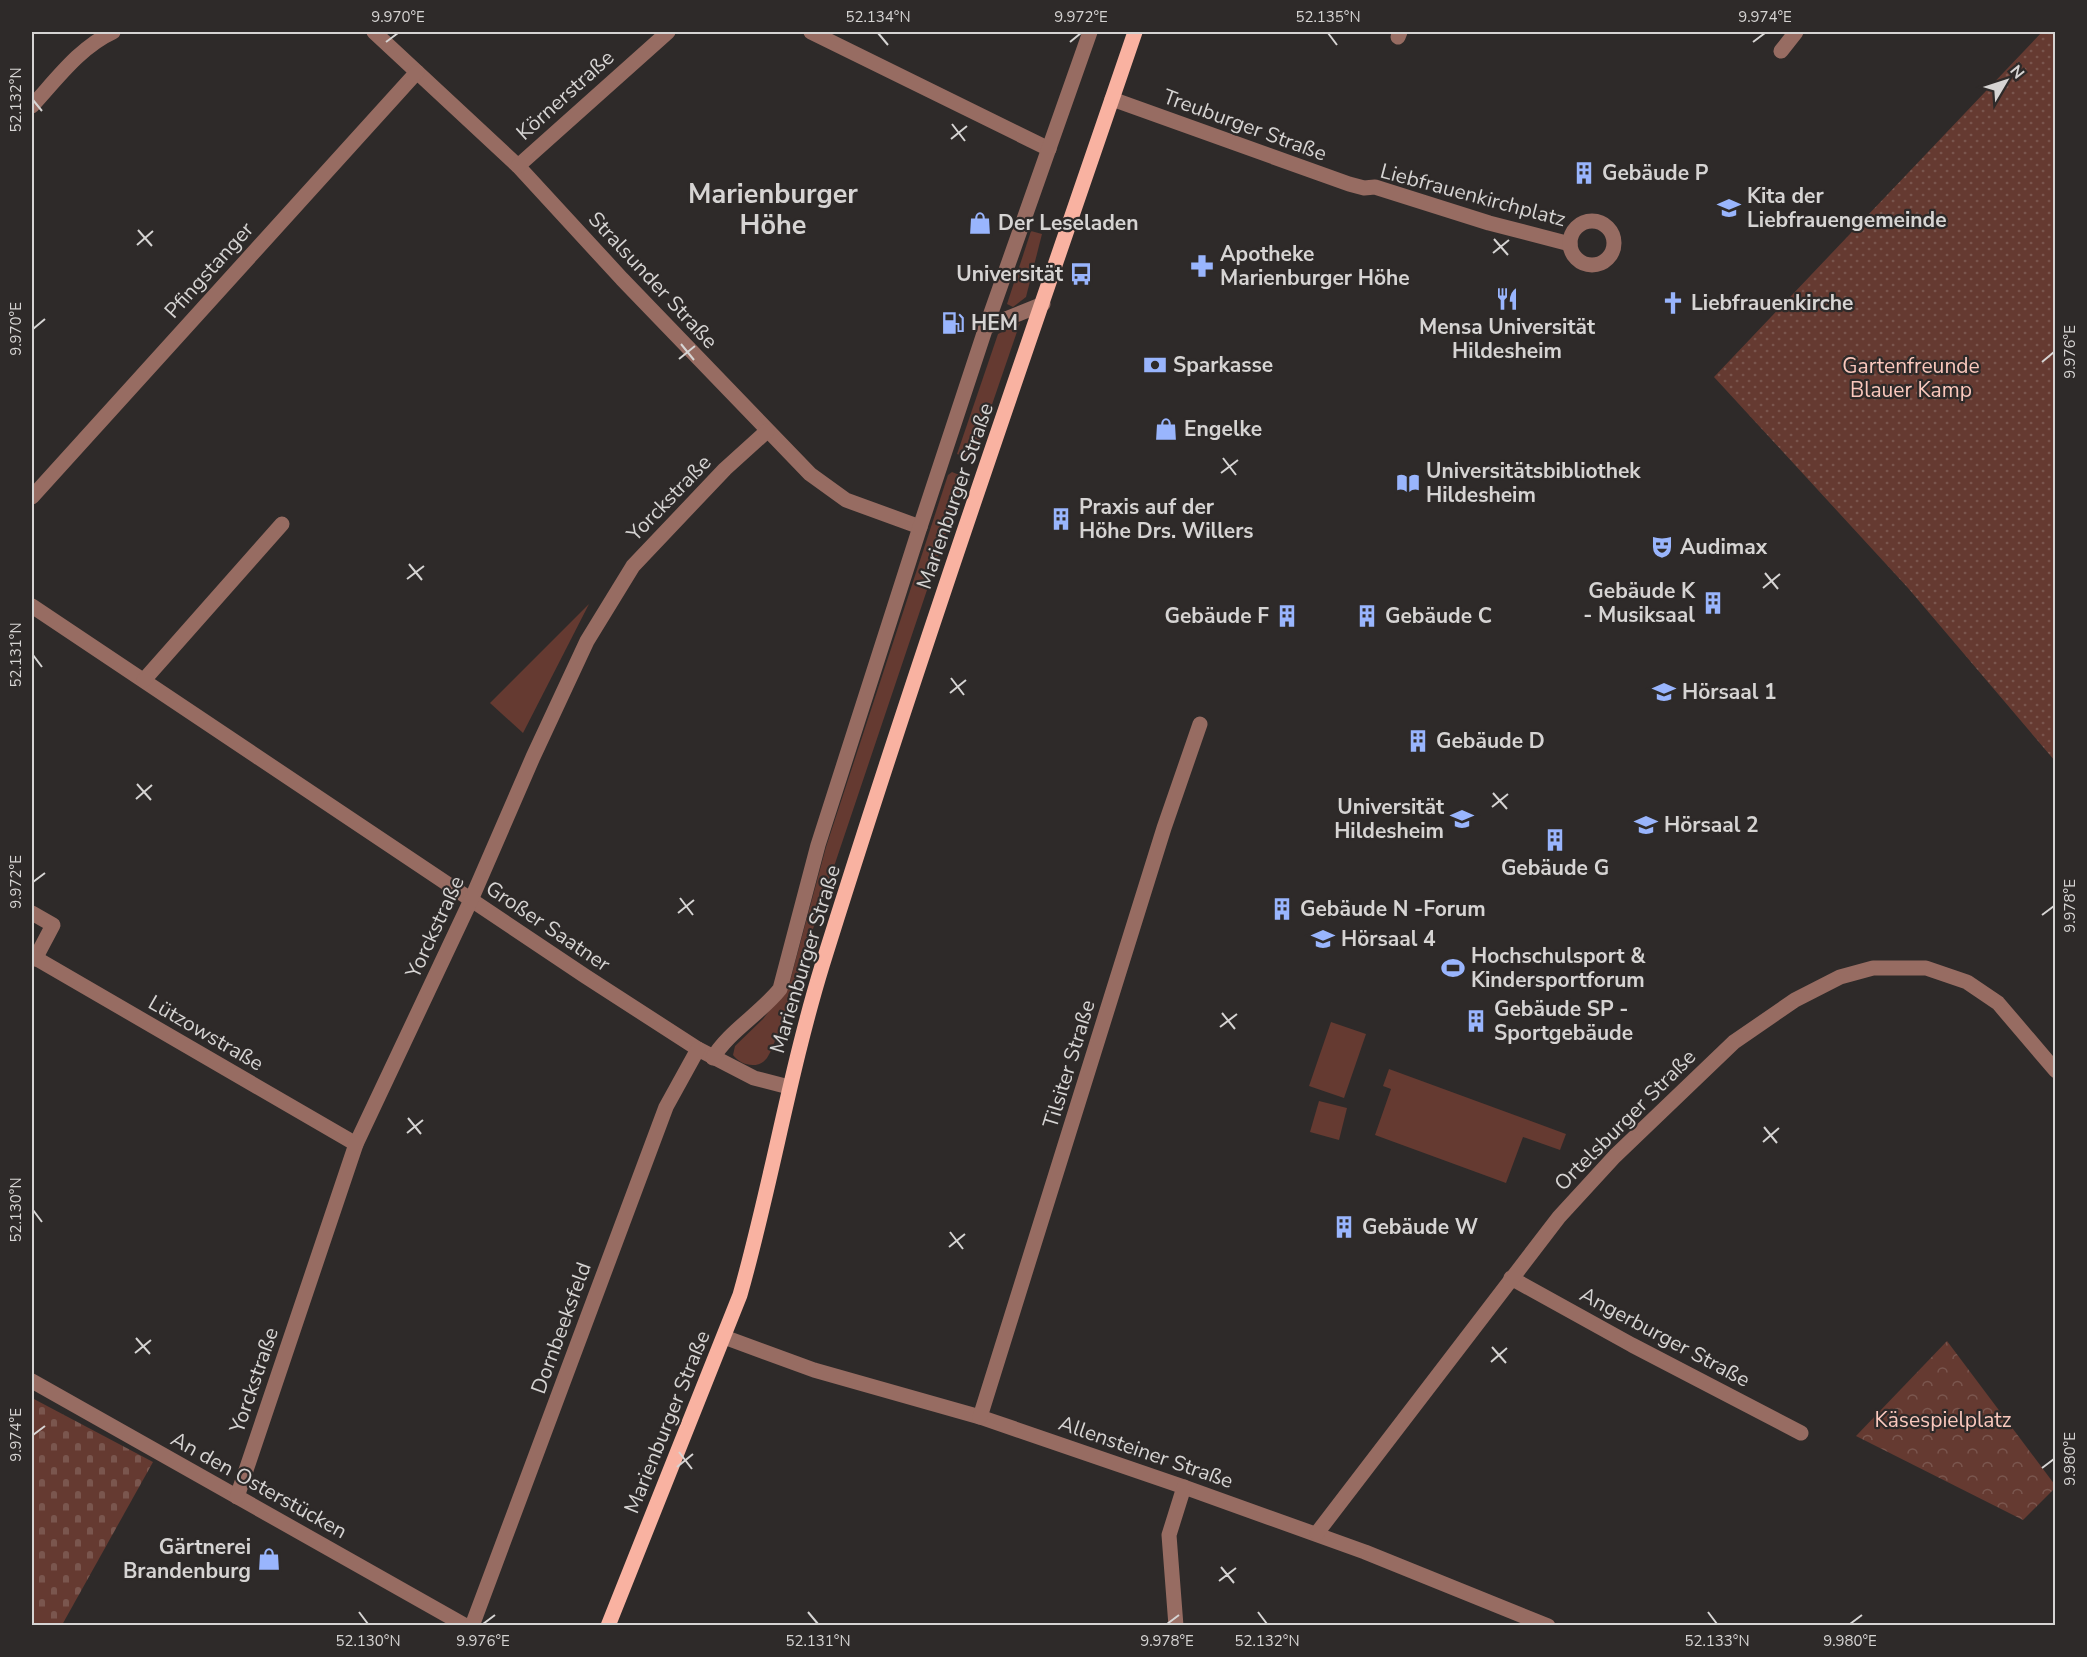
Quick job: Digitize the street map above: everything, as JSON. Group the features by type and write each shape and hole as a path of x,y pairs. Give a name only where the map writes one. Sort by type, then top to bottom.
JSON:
{"main road":[{"name":"Marienburger Straße","path":"608,1626 740,1295 789,1087 822,968 957,554 1135,32"}],"street":[{"path":"32,106 84,51 103,36 113,32"},
{"name":"Stralsunder Straße","path":"374,32 518,166 622,279 810,474 846,500 920,527"},
{"name":"Körnerstraße","path":"518,166 668,32"},
{"path":"811,32 1049,149"},
{"name":"Marienburger Straße","path":"713,1058 719,1048 768,1004 780,989 818,845 920,527 986,327 1090,32"},
{"path":"1781,51 1797,32"},
{"name":"Pfingstanger","path":"32,497 417,72"},
{"name":"Treuburger Straße","path":"1112,99 1364,188"},
{"name":"Liebfrauenkirchplatz","path":"1364,188 1376,187 1489,223 1570,244"},
{"path":"986,327 1043,304"},
{"name":"Yorckstraße","path":"237,1497 356,1144 471,900 533,757 587,641 633,566 725,469 767,430"},
{"path":"144,680 282,524"},
{"name":"Großer Saatner","path":"32,606 698,1049 754,1078 789,1087"},
{"name":"Tilsiter Straße","path":"980,1417 1164,828 1200,724"},
{"name":"Lützowstraße","path":"32,913 53,925 33,958 356,1144"},
{"name":"Ortelsburger Straße","path":"1317,1533 1559,1217 1615,1155 1734,1042 1795,1000 1840,977 1873,968 1926,968 1967,982 1998,1003 2055,1071"},
{"name":"Dornbeeksfeld","path":"472,1626 666,1107 698,1049"},
{"name":"Angerburger Straße","path":"1511,1278 1632,1345 1801,1433"},
{"name":"Allensteiner Straße","path":"724,1337 814,1370 980,1417 1317,1533 1548,1626"},
{"name":"An den Osterstücken","path":"32,1381 466,1626"},
{"path":"1176,1626 1169,1535 1184,1487"}],"green space":[{"name":"Gartenfreunde Blauer Kamp","path":"2042,32 2056,32 2055,761 1908,588 1714,377"},
{"path":"1031,231 1042,234 1026,297 1013,307 1007,304"},
{"path":"1020,323 973,460 957,454 998,334"},
{"path":"952,472 962,476 964,480 777,1036 763,1062 754,1065 744,1064 733,1055 735,1046 763,1019 789,985 826,847 948,475"},
{"path":"589,604 523,733 490,703"},
{"path":"1331,1022 1366,1034 1344,1098 1309,1086"},
{"path":"1389,1069 1566,1134 1560,1150 1523,1137 1506,1183 1375,1135 1391,1089 1383,1086"},
{"path":"1319,1101 1347,1108 1339,1140 1310,1132"},
{"name":"Käsespielplatz","path":"1947,1341 2055,1485 2055,1488 2023,1520 1856,1436"},
{"path":"32,1398 153,1462 62,1625 32,1625"}],"place":[{"name":"Gebäude P","path":"1584,173"},
{"name":"Kita der Liebfrauengemeinde","path":"1729,208"},
{"name":"Der Leseladen","path":"980,223"},
{"name":"Apotheke Marienburger Höhe","path":"1202,266"},
{"name":"Universität","path":"1081,274"},
{"name":"Mensa Universität Hildesheim","path":"1507,299"},
{"name":"Liebfrauenkirche","path":"1673,303"},
{"name":"HEM","path":"953,323"},
{"name":"Sparkasse","path":"1155,365"},
{"name":"Engelke","path":"1166,429"},
{"name":"Universitätsbibliothek Hildesheim","path":"1408,483"},
{"name":"Praxis auf der Höhe Drs. Willers","path":"1061,519"},
{"name":"Audimax","path":"1662,547"},
{"name":"Gebäude K - Musiksaal","path":"1713,603"},
{"name":"Gebäude F","path":"1287,616"},
{"name":"Gebäude C","path":"1367,616"},
{"name":"Hörsaal 1","path":"1664,692"},
{"name":"Gebäude D","path":"1418,741"},
{"name":"Universität Hildesheim","path":"1462,819"},
{"name":"Hörsaal 2","path":"1646,825"},
{"name":"Gebäude G","path":"1555,840"},
{"name":"Gebäude N -Forum","path":"1282,909"},
{"name":"Hörsaal 4","path":"1323,939"},
{"name":"Hochschulsport & Kindersportforum","path":"1453,968"},
{"name":"Gebäude SP - Sportgebäude","path":"1476,1021"},
{"name":"Gebäude W","path":"1344,1227"},
{"name":"Gärtnerei Brandenburg","path":"269,1559"}],"district":[{"name":"Marienburger Höhe","path":"773,210"}]}
